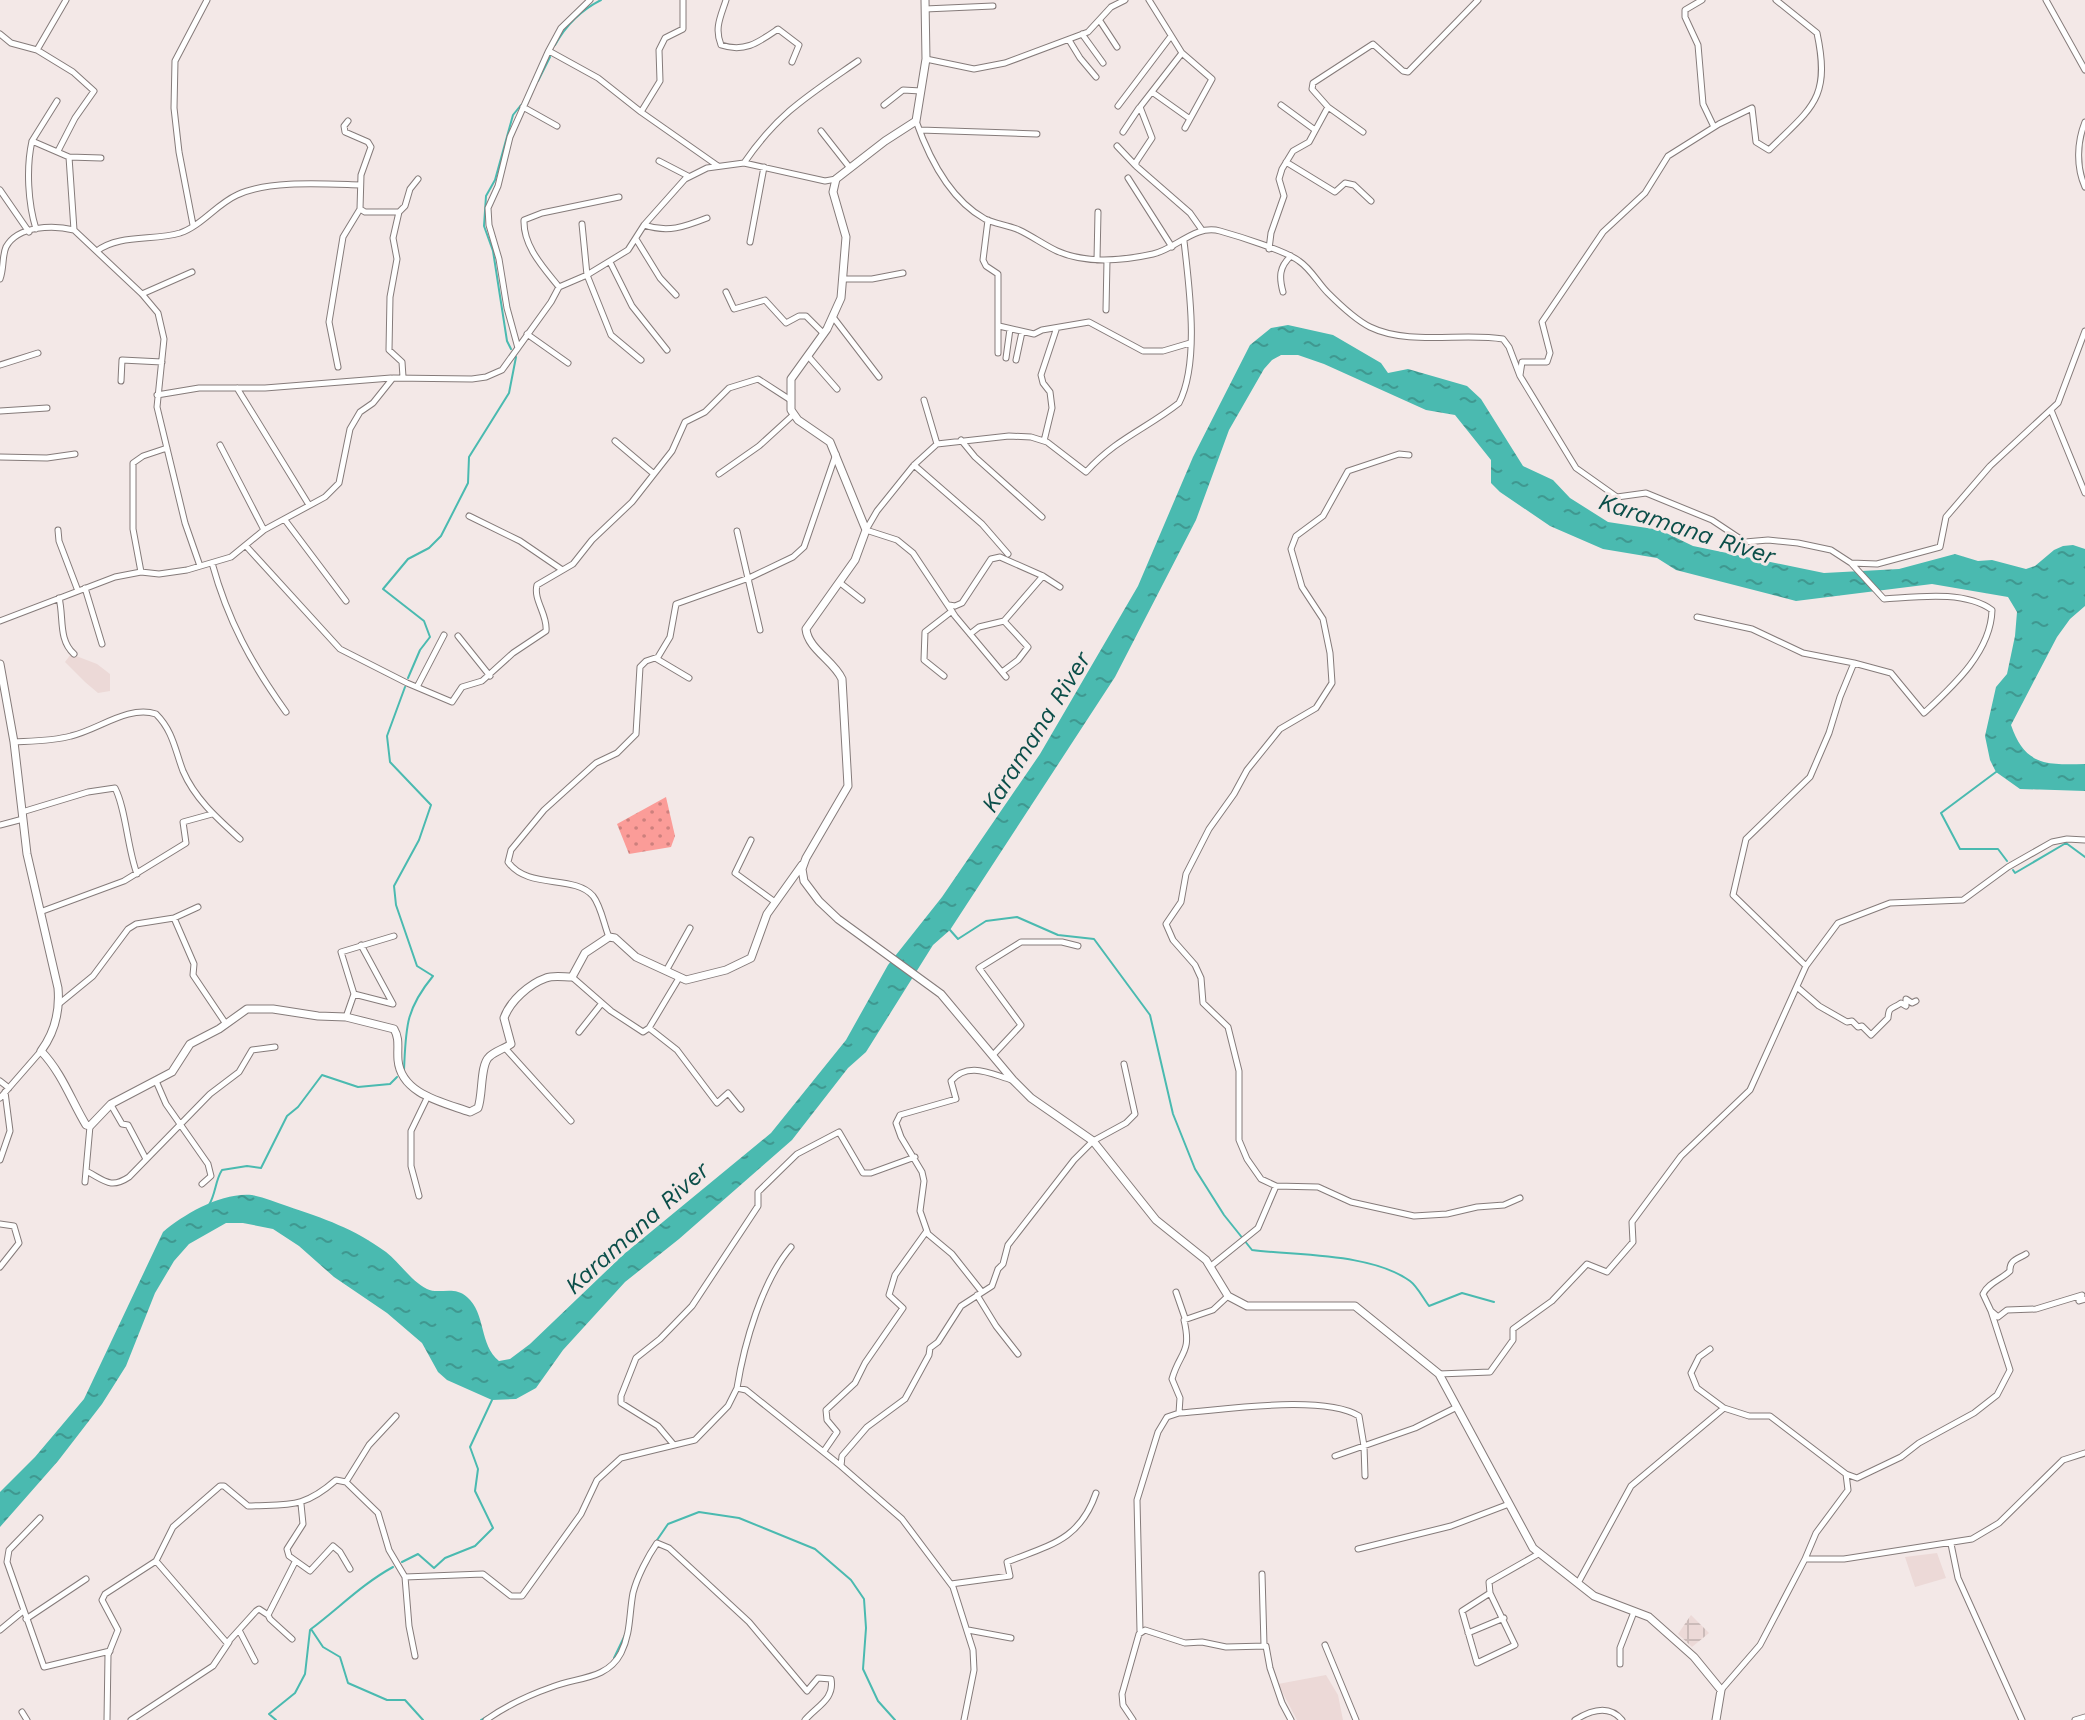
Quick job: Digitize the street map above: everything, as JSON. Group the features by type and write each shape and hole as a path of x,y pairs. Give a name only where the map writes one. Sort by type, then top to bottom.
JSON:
{"main road":[{"path":"0,664 14,742 27,854 60,1003 53,1031 41,1051 62,1077 86,1125 90,1126 103,1110 130,1092 172,1072 190,1044 247,1009 346,1017 394,1029 398,1036 398,1062 402,1077 411,1087 470,1112 478,1108 482,1099 485,1063 489,1056 511,1044 504,1018 516,999 546,977 572,977 585,953 609,937 615,938 636,957 686,980 707,977 751,958 767,914 787,889 848,786 842,679 806,633 855,560 866,530 830,442 793,415 789,399 791,379 824,334 841,298 846,237 833,192 836,179 916,121 926,59 925,4"},
{"path":"806,858 802,869 807,887 838,919 941,994 1031,1098 1093,1141 1156,1220 1211,1266 1228,1296 1247,1306 1355,1306 1439,1374 1533,1548 1594,1596 1649,1617 1694,1657 1721,1690 1716,1720"}],"street":[{"path":"37,50 66,0"},
{"path":"193,225 174,108 175,61 207,0"},
{"path":"518,348 489,225 488,208 498,186 510,137 549,51 561,28 590,0"},
{"path":"641,112 660,81 659,50 665,38 683,29 683,0"},
{"path":"726,0 718,20 721,45 729,48 751,47 778,29 799,45 792,62"},
{"path":"926,59 974,69 1005,63 1082,34 1100,21 1111,7 1125,0"},
{"path":"1149,0 1182,53 1212,80 1185,128"},
{"path":"1363,132 1328,107 1312,89 1313,83 1373,44 1408,72 1478,0"},
{"path":"1702,0 1684,12 1698,45 1703,104 1714,128"},
{"path":"1520,376 1522,362 1547,362 1550,353 1542,322 1603,232 1645,193 1668,156 1752,108 1756,142 1769,150 1814,105 1823,69 1817,33 1776,0"},
{"path":"2046,0 2085,70"},
{"path":"925,4 993,6"},
{"path":"1100,21 1117,47"},
{"path":"0,34 11,43 37,50 73,72 94,91 75,118 58,151"},
{"path":"1082,34 1103,63"},
{"path":"1118,106 1171,36"},
{"path":"1069,40 1096,77"},
{"path":"549,51 598,78 718,166"},
{"path":"1123,132 1182,53"},
{"path":"744,163 763,135 788,110 858,61"},
{"path":"884,105 903,90 922,92"},
{"path":"1152,92 1190,119"},
{"path":"36,229 31,211 29,155 32,141 57,101"},
{"path":"1281,105 1315,130"},
{"path":"523,107 557,126"},
{"path":"1136,166 1152,138 1140,107"},
{"path":"1269,249 1271,233 1284,196 1279,179 1286,162 1297,148 1309,142 1328,107"},
{"path":"338,367 329,322 343,237 360,209 360,185 371,147 368,142 345,132 344,126 348,121"},
{"path":"916,121 925,149 946,183 959,198 988,220 1018,229 1057,251 1097,260 1155,254 1202,230 1218,231 1281,251 1304,264 1329,294 1370,327 1392,333 1443,338 1501,338 1509,347 1520,376 1576,468 1617,497 1646,493 1712,520 1745,542 1768,540 1831,550 1851,563 1884,599 1925,597 1979,600 1992,610 1991,627 1961,679 1924,713 1891,673 1803,653 1752,629 1697,617"},
{"path":"2085,122 2079,143 2085,187"},
{"path":"920,130 1037,134"},
{"path":"821,131 850,168"},
{"path":"32,141 69,157 101,158"},
{"path":"1117,146 1190,213 1202,230"},
{"path":"69,157 74,230"},
{"path":"659,161 688,176"},
{"path":"1286,162 1335,192 1345,183 1354,185 1371,201"},
{"path":"157,395 199,388 403,377 486,377 502,370 559,287 587,275 628,250 669,194 688,176 718,166 744,163 825,181 836,179"},
{"path":"750,242 764,167"},
{"path":"1128,178 1172,247"},
{"path":"403,377 402,362 389,350 390,297 397,259 392,241 399,212 418,179"},
{"path":"97,251 119,242 182,232 237,195 254,190 302,184 360,185"},
{"path":"0,190 29,232"},
{"path":"559,287 536,257 523,233 525,218 619,197"},
{"path":"360,209 365,212 399,212"},
{"path":"1097,260 1098,212"},
{"path":"644,225 661,231 707,218"},
{"path":"988,220 983,260 998,274 998,353"},
{"path":"582,224 587,275 611,335 641,360"},
{"path":"0,279 3,246 17,236 52,225 74,230 155,309 164,339 157,407 185,523 200,566"},
{"path":"636,239 660,278 676,295"},
{"path":"1004,621 1028,647 1004,674 950,608 913,553 897,540 866,530 877,511 914,465 937,444 1009,436 1044,441 1086,472 1123,438 1179,403 1188,372 1191,323 1184,241"},
{"path":"1283,292 1280,274 1284,262 1291,256"},
{"path":"1106,310 1107,260"},
{"path":"610,262 632,306 667,350"},
{"path":"142,294 192,272"},
{"path":"843,279 872,279 903,273"},
{"path":"726,292 734,309 765,300 786,323 806,316 824,334"},
{"path":"833,317 879,377"},
{"path":"999,326 1034,334 1089,322 1143,351 1163,351 1190,343"},
{"path":"1006,358 1010,329"},
{"path":"1044,441 1052,408 1050,392 1041,379 1056,330"},
{"path":"1851,563 1877,564 1940,547 1946,517 1990,466 2058,403 2085,331"},
{"path":"1016,360 1022,332"},
{"path":"527,334 568,363"},
{"path":"0,365 38,353"},
{"path":"808,356 837,389"},
{"path":"121,381 122,360 162,362"},
{"path":"0,621 81,590 141,572 159,574 231,557 264,530 325,497 339,483 350,429 360,412 373,403 393,378"},
{"path":"246,545 340,649 452,702 462,687 490,676 513,653 546,631 535,589 539,583 573,564 592,540 632,502 672,451 682,424 705,412 729,388 758,379 789,399"},
{"path":"237,388 309,505"},
{"path":"924,400 937,444"},
{"path":"0,411 47,408"},
{"path":"2051,410 2085,493"},
{"path":"719,474 759,446 793,415"},
{"path":"961,440 975,457 1042,517"},
{"path":"615,441 654,474"},
{"path":"220,445 264,530"},
{"path":"141,572 133,529 133,463 167,448"},
{"path":"656,658 670,637 678,601 749,578 793,557 806,545 836,453"},
{"path":"0,457 47,458 75,454"},
{"path":"1409,455 1399,454 1348,471 1323,516 1296,536 1291,549 1302,587 1323,619 1332,683 1316,708 1280,729 1247,770 1209,829 1186,874 1181,902 1166,924 1173,940 1195,965 1201,978 1203,1003 1228,1027 1239,1071 1239,1140 1261,1179 1276,1186 1318,1187 1351,1202 1414,1216 1504,1205 1520,1198"},
{"path":"914,465 982,524 1008,554"},
{"path":"469,516 520,541 562,569"},
{"path":"285,520 346,601"},
{"path":"58,530 59,541 102,644"},
{"path":"737,531 760,630"},
{"path":"944,676 924,660 925,632 950,608 962,603 991,559 1000,557 1060,587"},
{"path":"212,563 236,633 286,712"},
{"path":"970,634 979,627 1004,621 1043,576"},
{"path":"839,582 862,600"},
{"path":"59,598 63,634 69,650 74,654"},
{"path":"417,687 444,635"},
{"path":"458,636 490,676"},
{"path":"609,937 595,898 581,886 556,884 525,875 515,871 508,859 511,850 544,810 596,763 617,753 636,734 640,667 646,661 656,658 689,678"},
{"path":"1806,966 1733,895 1746,839 1810,777 1854,663"},
{"path":"14,742 72,736 132,714 151,712 164,722 172,736 192,788 212,814 240,839"},
{"path":"0,825 88,792 115,788 137,874"},
{"path":"40,912 137,874 186,843 184,821 212,814"},
{"path":"751,840 735,873 775,902"},
{"path":"1439,1374 1490,1372 1513,1340 1513,1329 1552,1301 1587,1264 1607,1272 1633,1242 1632,1222 1681,1156 1750,1090 1806,966 1838,923 1890,903 1963,900 2008,867 2052,842 2085,840"},
{"path":"60,1003 93,976 128,929 136,924 174,918 198,907"},
{"path":"174,918 194,964 193,975 226,1024"},
{"path":"666,972 690,928"},
{"path":"346,1017 354,994 341,952 394,936"},
{"path":"992,1056 1021,1025 979,968 1021,942 1062,942 1078,946"},
{"path":"354,994 393,1004 361,945"},
{"path":"572,977 643,1032 649,1028 679,978"},
{"path":"1797,986 1819,1006 1847,1022 1855,1022 1871,1035 1878,1032 1894,1005 1901,1003 1906,1006 1906,999 1912,1003 1916,1001"},
{"path":"579,1032 602,1003"},
{"path":"649,1028 677,1050 717,1103 728,1093 741,1109"},
{"path":"88,1172 109,1183 119,1184 210,1094 239,1072 252,1050 275,1047"},
{"path":"505,1048 571,1121"},
{"path":"0,1098 41,1051"},
{"path":"841,1466 842,1456 867,1427 905,1399 930,1348 938,1342 961,1306 992,1286 1008,1245 1074,1160 1093,1141 1126,1123 1135,1114 1124,1064"},
{"path":"1013,1080 978,1070 966,1070 951,1081 956,1099 900,1115 896,1123 924,1181 920,1211 927,1231 952,1254 980,1293 996,1326 1018,1354"},
{"path":"0,1081 7,1090 10,1131 0,1160"},
{"path":"156,1081 166,1104 208,1164 211,1176 202,1184"},
{"path":"419,1196 411,1166 411,1131 428,1096"},
{"path":"111,1104 122,1124 128,1125 146,1159"},
{"path":"85,1182 90,1126"},
{"path":"674,1445 658,1426 621,1403 621,1396 636,1358 660,1339 706,1287 758,1206 758,1192 797,1154 839,1132 863,1173 915,1157"},
{"path":"1211,1266 1258,1228 1276,1186"},
{"path":"0,1224 14,1226 19,1243 0,1267"},
{"path":"824,1451 837,1432 827,1420 826,1410 855,1383 903,1308 889,1295 891,1283 927,1231"},
{"path":"405,1577 483,1574 511,1596 522,1596 581,1514 597,1480 621,1458 695,1440 728,1406 737,1388 742,1359 769,1280 791,1247"},
{"path":"1710,1349 1699,1357 1691,1373 1697,1388 1724,1408 1749,1416 1770,1416 1846,1474 1857,1478 1901,1457 1919,1443 1974,1413 1997,1395 2010,1370 1983,1294 1986,1287 2002,1280 2010,1271 2013,1260 2026,1254"},
{"path":"1176,1292 1185,1318 1187,1346 1172,1379 1180,1398 1179,1413"},
{"path":"1991,1311 1998,1317 2007,1310 2036,1309 2082,1295 2079,1301 2085,1299"},
{"path":"1185,1318 1213,1310 1228,1296"},
{"path":"737,1388 746,1390 824,1451 902,1519 951,1584 973,1650 974,1670 964,1720"},
{"path":"1133,1720 1123,1705 1122,1690 1140,1631 1137,1500 1158,1432 1167,1417 1179,1413 1314,1404 1351,1411 1359,1416 1365,1476"},
{"path":"1335,1456 1427,1423 1457,1407"},
{"path":"1578,1583 1631,1486 1724,1408"},
{"path":"346,1482 369,1445 396,1416"},
{"path":"1805,1559 1844,1559 1972,1539 1999,1523 2063,1460 2085,1453"},
{"path":"1721,1690 1760,1645 1816,1533 1848,1490 1846,1474"},
{"path":"107,1720 110,1650 118,1630 102,1600 105,1594 156,1561 173,1527 220,1486 248,1506 301,1504 336,1480 346,1482 378,1513 389,1550 405,1577 415,1656"},
{"path":"951,1584 1008,1578 1007,1562 1055,1543 1081,1524 1096,1493"},
{"path":"301,1504 303,1524 287,1549 289,1556 310,1571 333,1546 348,1562 350,1569"},
{"path":"1358,1549 1451,1526 1509,1504"},
{"path":"40,1518 9,1550 7,1562 44,1667 110,1650"},
{"path":"486,1720 554,1686 592,1678 614,1662 623,1649 631,1626 637,1582 657,1543 669,1548 749,1622 807,1691 818,1678 831,1679 833,1684 828,1700 805,1720"},
{"path":"1951,1544 1958,1578 2022,1720"},
{"path":"1490,1593 1463,1609 1475,1662 1479,1663 1515,1647 1490,1593 1489,1582 1540,1553"},
{"path":"156,1561 223,1641 229,1641"},
{"path":"268,1615 295,1562"},
{"path":"1262,1574 1264,1645"},
{"path":"26,1619 86,1579"},
{"path":"131,1720 213,1666 229,1641 259,1609 292,1639"},
{"path":"0,1630 23,1611"},
{"path":"1620,1664 1620,1648 1634,1611"},
{"path":"1468,1633 1504,1618"},
{"path":"239,1630 255,1661"},
{"path":"968,1630 1011,1638"},
{"path":"1140,1631 1185,1643 1232,1647 1264,1645 1269,1649 1270,1668 1291,1720"},
{"path":"1325,1645 1356,1720"},
{"path":"1575,1720 1600,1709 1616,1713 1622,1720"},
{"path":"22,1712 27,1720"},
{"path":"2075,1720 2085,1717"}],"shaded area":[{"path":"71,654 97,664 110,674 110,691 98,693 85,682 65,662"},
{"path":"666,797 675,836 671,847 629,854 617,824"},
{"path":"1937,1553 1946,1578 1915,1587 1905,1557"},
{"path":"1691,1615 1709,1633 1692,1647 1678,1634"},
{"path":"1326,1675 1338,1695 1343,1720 1297,1720 1278,1684"}],"water":[{"path":"1288,325 1333,335 1381,363 1388,373 1408,369 1467,386 1481,399 1523,466 1553,480 1570,498 1608,522 1660,530 1693,546 1824,573 1899,569 1955,554 2026,569 2063,546 2085,549 2085,606 2070,619 2057,637 2011,725 2023,749 2031,756 2049,763 2085,764 2085,791 2020,789 1996,772 1990,760 1985,736 1996,687 2007,674 2015,636 2017,612 2008,597 1932,584 1796,601 1676,570 1657,558 1603,549 1550,526 1500,492 1491,483 1491,460 1455,415 1426,410 1298,355 1281,355 1264,369 1229,430 1196,520 1115,677 950,930 933,945 866,1052 848,1068 792,1140 625,1282 563,1350 536,1388 516,1399 492,1400 447,1380 438,1372 422,1343 387,1313 334,1277 299,1246 273,1229 226,1223 189,1244 174,1261 155,1293 126,1366 102,1404 58,1461 0,1527 0,1492 35,1457 84,1399 163,1232 204,1206 228,1197 252,1195 350,1230 386,1252 427,1289 462,1293 467,1297 477,1312 488,1346 499,1361 510,1359 530,1344 624,1254 771,1133 846,1040 888,965 942,897 1040,754 1138,586 1193,457 1250,345 1271,328"}],"waterway":[{"path":"555,45 575,19 601,0"},
{"path":"538,81 550,57"},
{"path":"511,349 507,341 493,251 484,226 486,196 495,180 513,115 521,105"},
{"path":"408,678 420,650 430,637 424,621 383,589 408,559 429,548 441,536 468,483 469,457 509,393 516,357"},
{"path":"404,1070 405,1042 412,1010 433,976 417,966 396,905 394,886 419,840 431,805 390,762 387,736 405,687"},
{"path":"1996,772 1941,813 1960,849 1998,849 2007,861"},
{"path":"2013,870 2015,873 2066,843 2085,857"},
{"path":"950,930 958,939 986,921 1017,917 1058,935 1094,939 1150,1015 1173,1114 1195,1169 1224,1215 1252,1250 1334,1257 1375,1265 1410,1281 1429,1306 1462,1293 1494,1302"},
{"path":"209,1205 222,1170 247,1166 261,1168 287,1116 298,1107 322,1075 358,1087 390,1084 397,1077"},
{"path":"402,1562 418,1554 434,1568 445,1558 475,1546 493,1528 475,1491 478,1469 470,1447 492,1400"},
{"path":"655,1543 668,1524 699,1512 739,1518 815,1549 851,1580 864,1599 866,1628 863,1669 878,1701 895,1720"},
{"path":"393,1567 311,1629 323,1647 340,1657 348,1683 387,1700 405,1700 423,1720"},
{"path":"276,1720 269,1714 295,1693 305,1674 310,1630"},
{"path":"614,1658 625,1635"},
{"path":"481,1720 518,1699"}],"water label":[{"name":"Karamana River","path":"1687,529"},
{"name":"Karamana River","path":"1036,732"},
{"name":"Karamana River","path":"637,1228"}]}
